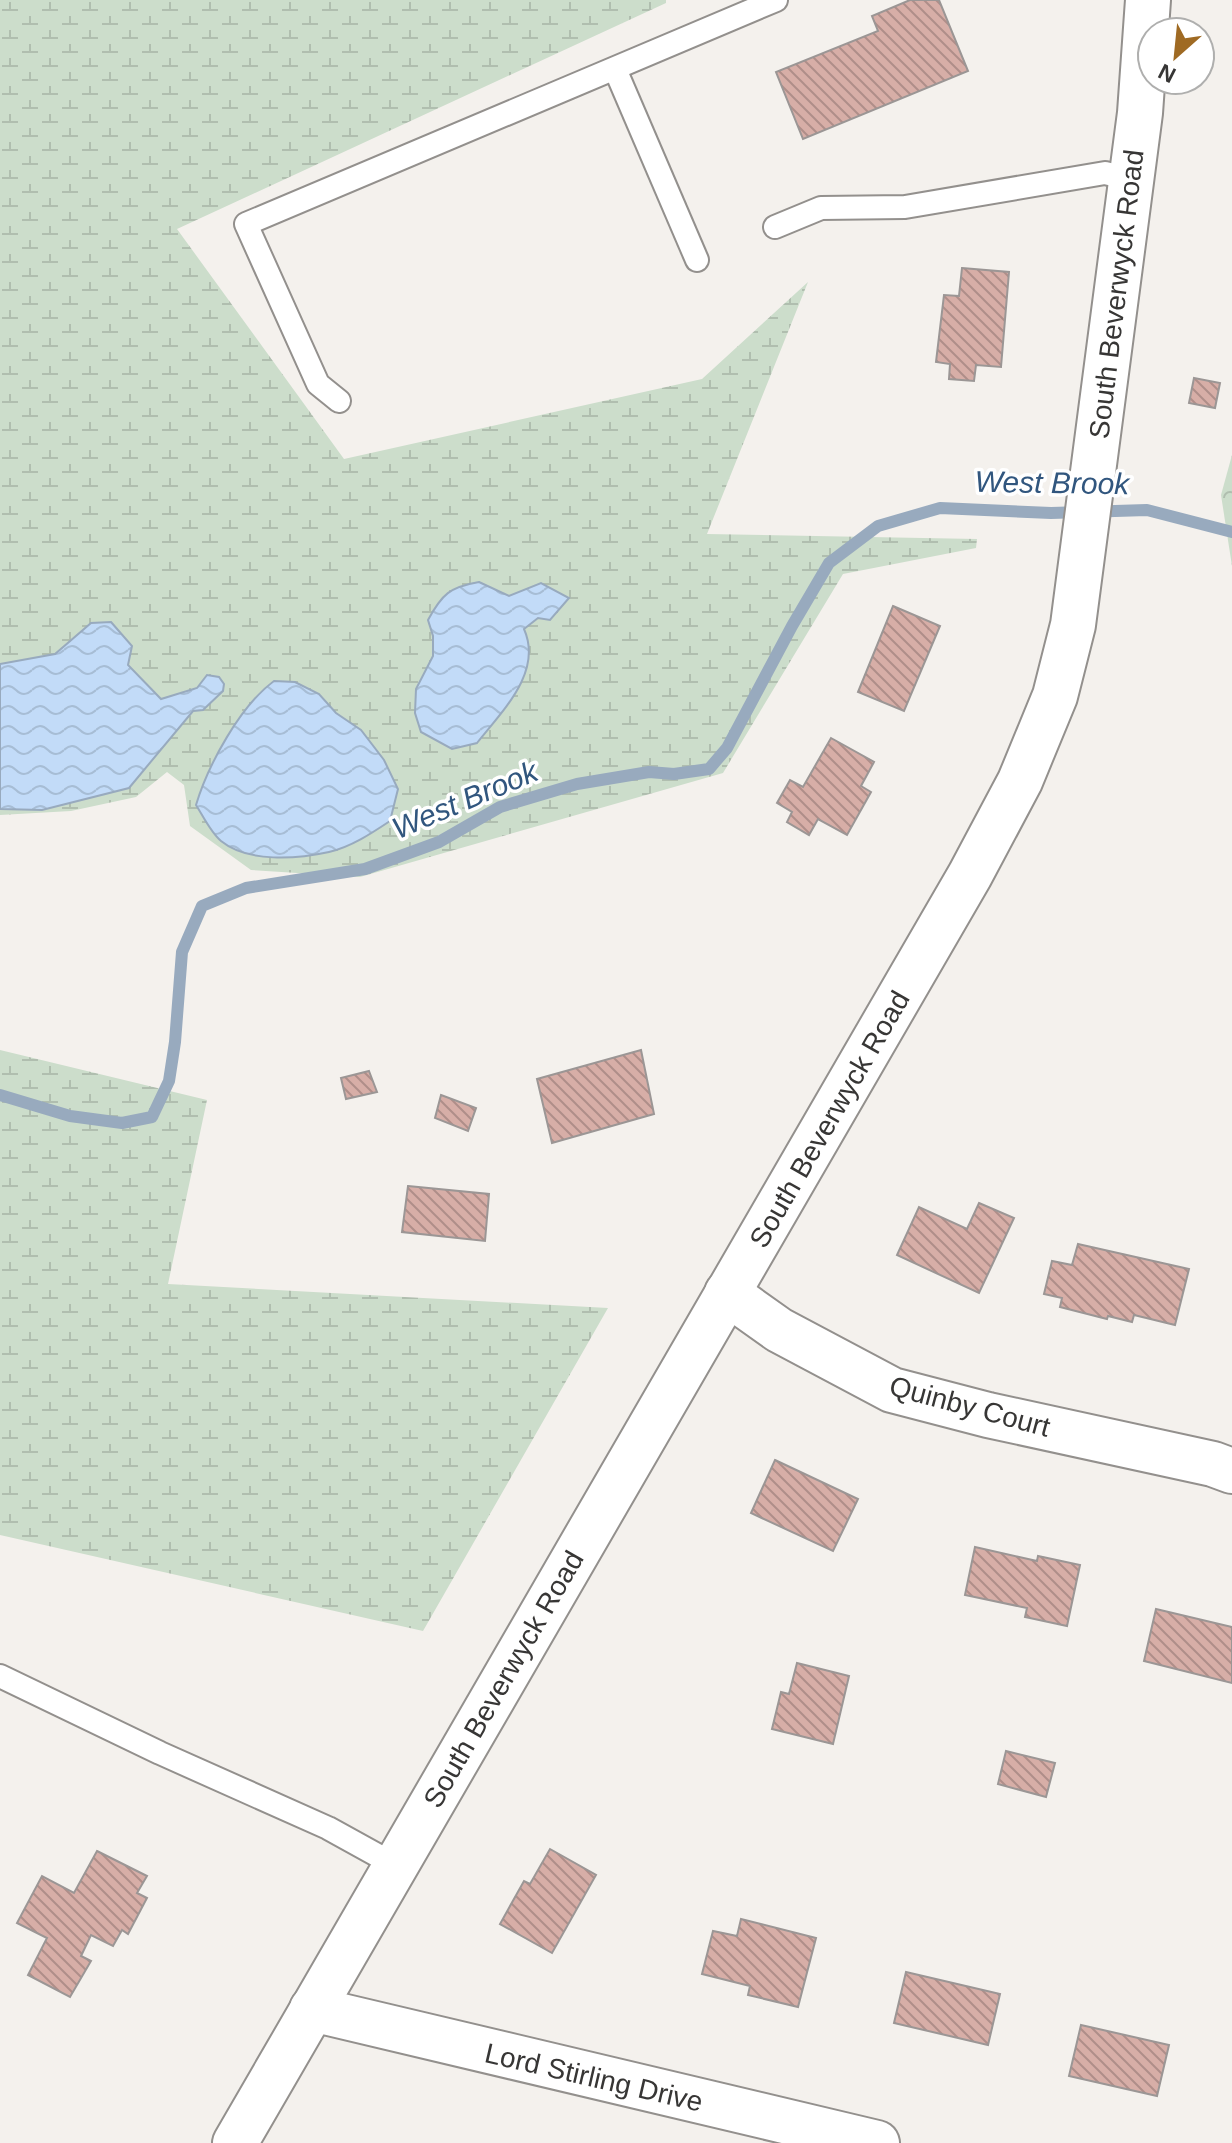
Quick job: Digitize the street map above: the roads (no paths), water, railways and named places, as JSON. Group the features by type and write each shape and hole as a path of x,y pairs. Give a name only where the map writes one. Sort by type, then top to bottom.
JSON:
{"main road":[{"name":"South Beverwyck Road","path":"235,2143 970,875 1020,781 1055,696 1073,625 1140,113 1148,0"},
{"name":"Quinby Court","path":"727,1293 779,1330 892,1390 988,1415 1213,1464 1232,1471"},
{"name":"Lord Stirling Drive","path":"312,2009 877,2143"}],"lane":[{"path":"339,401 318,384 246,224 776,0"},
{"path":"615,69 697,260"},
{"path":"775,227 821,208 905,207 1105,173 1131,179"},
{"path":"0,1676 160,1753 328,1828 395,1865"}],"water":[{"path":"479,582 509,596 541,583 569,598 550,620 538,618 524,629 529,645 524,675 498,717 477,743 452,749 421,732 415,713 416,689 433,656 433,636 428,620 433,611 454,589"},
{"path":"111,622 132,646 128,665 161,699 197,688 207,675 219,677 224,684 223,691 203,710 193,711 129,788 42,810 0,809 0,664 55,654 91,623"},
{"path":"274,681 295,682 319,694 336,713 361,730 384,760 398,789 390,821 337,850 288,857 245,853 232,848 214,834 196,805 201,789 227,737 249,705"}],"waterway":[{"name":"West Brook","path":"0,1095 70,1116 122,1123 152,1117 169,1081 182,952 202,906 246,888 365,869 439,842 500,807 577,784 649,772 674,774 709,769 727,748 829,563 878,526 940,508 1051,513 1147,510 1232,532"}]}
